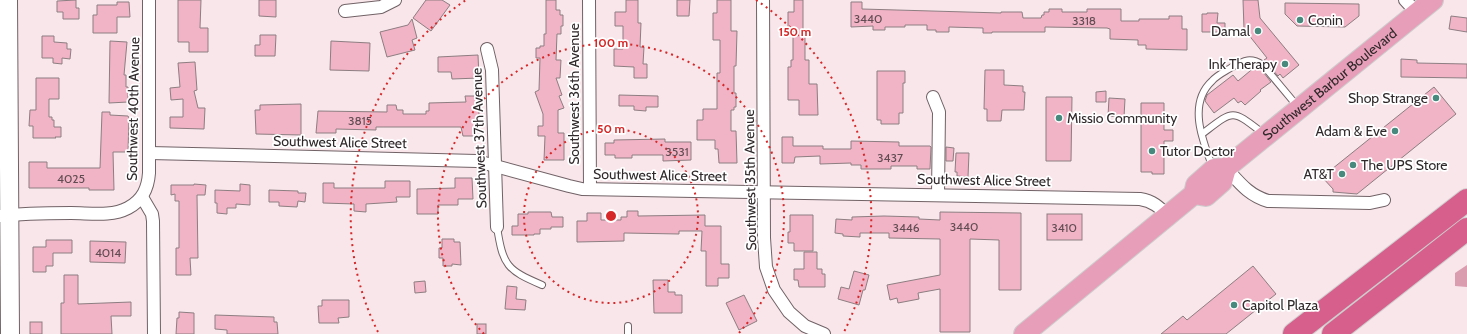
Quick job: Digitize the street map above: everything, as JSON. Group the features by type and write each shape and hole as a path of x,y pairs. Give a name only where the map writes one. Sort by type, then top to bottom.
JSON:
{"highway":[{"path":"1294,334 1467,200"},
{"path":"1332,334 1467,229"}],"main road":[{"name":"Southwest Barbur Boulevard","path":"1024,334 1194,194 1206,196 1222,182 1220,169 1266,136 1299,108 1411,6 1432,0"}],"street":[{"path":"8,0 5,216 10,334"},
{"name":"Southwest 40th Avenue","path":"149,0 150,153 148,185 142,197 152,214 153,221 154,334"},
{"path":"345,11 381,7 395,0"},
{"name":"Southwest 36th Avenue","path":"589,0 590,189"},
{"name":"Southwest 35th Avenue","path":"763,0 766,267 774,290 789,312 805,326 824,334"},
{"name":"Southwest 37th Avenue","path":"487,49 491,59 492,70 497,227"},
{"path":"933,97 939,112 938,194"},
{"name":"Southwest Alice Street","path":"150,153 477,161 569,186 590,189 1140,198 1156,204 1168,216"},
{"path":"1220,169 1249,193 1257,198 1268,201 1370,203 1384,200"},
{"path":"5,216 22,213 109,214 129,208 142,197"}],"lane":[{"path":"1220,169 1205,147 1199,122 1198,109 1200,98 1212,80 1242,61 1250,59 1257,61 1263,65 1299,108"},
{"path":"1202,134 1225,117 1234,115 1240,116 1266,136"},
{"path":"497,227 500,246 505,259 513,270 520,275 542,285"},
{"path":"628,326 628,334"}],"shaded area":[{"path":"1467,265 1467,287 1455,286 1455,273"}],"building":[{"path":"76,0 76,8 79,8 79,19 63,19 63,12 57,12 57,1"},
{"path":"178,0 201,0 200,28 208,28 208,52 189,52 189,42 178,42"},
{"path":"259,0 276,0 276,17 259,16"},
{"path":"426,0 442,0 450,5 431,31 413,18"},
{"path":"546,0 556,0 556,10 560,10 560,15 563,15 561,34 557,34 556,60 561,60 560,78 556,78 562,95 559,96 564,108 558,110 558,133 564,133 564,160 544,160 545,136 538,136 538,126 543,126 543,114 535,92 539,90 540,58 536,58 536,48 544,46 544,34 546,34"},
{"path":"626,0 638,0 638,23 641,23 640,47 644,47 643,64 647,64 647,78 634,78 634,67 614,66 614,49 623,49 623,26 615,26 615,12 626,12"},
{"path":"677,0 690,0 689,16 677,16"},
{"path":"717,0 731,0 731,31 737,31 736,66 734,66 734,93 736,93 736,107 734,107 734,110 731,110 731,131 736,131 737,163 719,163 718,149 715,149 715,140 697,140 697,120 703,120 703,109 717,109 717,73 720,73 720,40 713,40 713,13 717,13"},
{"path":"794,0 803,0 805,60 809,60 809,84 817,84 818,115 799,115 799,100 788,100 788,67 791,67 791,60 793,60 793,34 788,34 788,12 794,12"},
{"path":"1243,0 1258,0 1260,18 1299,65 1283,78 1280,74 1278,76 1264,60 1267,58 1244,29"},
{"path":"117,2 129,2 130,17 117,17 117,33 93,33 93,15 97,15 97,5 117,5"},
{"path":"851,2 862,2 862,9 1001,13 1022,12 1023,18 1041,18 1042,15 1044,15 1044,12 1049,12 1049,9 1062,9 1062,12 1087,12 1087,9 1121,9 1121,21 1139,21 1139,19 1169,19 1169,16 1182,16 1182,29 1187,29 1187,50 1146,49 1146,45 1138,45 1138,40 1110,39 1110,29 1107,28 1045,27 1045,32 983,33 983,28 949,27 949,32 936,32 936,30 927,30 927,25 885,27 885,30 873,30 873,26 851,27"},
{"path":"1285,3 1359,4 1359,16 1345,27 1297,26 1285,14"},
{"path":"1218,13 1217,23 1225,23 1225,32 1202,32 1202,14"},
{"path":"1451,16 1467,18 1467,32 1449,29"},
{"path":"412,19 417,38 412,40 415,50 387,57 380,32 408,25"},
{"path":"260,35 276,35 275,56 255,56 255,45 260,45"},
{"path":"42,36 54,36 54,42 67,43 67,49 71,49 70,59 62,58 62,64 53,63 53,58 42,58"},
{"path":"110,41 127,42 124,75 126,75 126,87 128,87 128,102 109,103"},
{"path":"331,41 370,43 369,71 330,70"},
{"path":"478,55 479,78 452,79 451,72 438,72 438,57"},
{"path":"1401,59 1417,60 1417,63 1467,64 1467,78 1401,77"},
{"path":"195,62 197,90 194,91 198,108 205,108 204,129 170,128 170,117 183,117 183,99 171,100 170,88 180,87 178,63"},
{"path":"1256,66 1260,68 1271,82 1260,90 1261,91 1245,105 1241,101 1238,103 1234,98 1214,113 1205,101 1207,95 1233,75 1238,81"},
{"path":"985,70 1004,70 1004,85 1023,86 1023,92 1025,92 1024,110 1002,110 1001,121 987,121 987,109 984,109"},
{"path":"877,71 905,71 905,83 903,83 903,113 899,113 899,124 881,124 881,120 877,120"},
{"path":"36,78 59,78 59,99 49,99 49,117 52,117 52,120 54,120 54,127 61,127 61,137 33,138 33,126 29,126 30,110 36,110"},
{"path":"1434,87 1456,114 1357,194 1333,192 1333,189 1322,177"},
{"path":"1106,91 1106,102 1096,102 1096,92"},
{"path":"619,95 658,96 658,107 646,107 646,111 634,110 634,106 619,106"},
{"path":"465,96 477,96 477,108 479,108 479,128 475,128 475,136 463,136 461,127 376,127 376,130 336,129 336,133 316,133 318,111 387,112 387,105 396,105 397,110 403,110 403,114 426,114 426,111 429,111 429,103 466,102"},
{"path":"1046,97 1072,97 1071,161 1046,161"},
{"path":"1109,98 1125,99 1124,117 1108,116"},
{"path":"1141,103 1164,103 1164,130 1173,130 1173,141 1164,141 1164,174 1141,172"},
{"path":"301,104 301,135 256,134 255,110 260,110 260,105"},
{"path":"102,112 110,112 110,115 128,116 129,118 128,152 113,152 114,190 89,190 89,188 29,188 29,162 47,162 47,168 100,168"},
{"path":"782,137 793,137 793,146 823,146 823,149 851,149 851,141 899,142 899,146 930,146 930,169 917,169 917,166 891,166 891,169 861,169 861,165 851,165 851,163 820,164 820,156 795,157 794,163 782,163"},
{"path":"665,139 665,142 691,142 691,160 663,161 663,155 632,155 632,158 615,158 615,155 605,155 605,143 614,143 614,140"},
{"path":"946,147 954,148 953,161 946,161"},
{"path":"956,153 969,153 968,177 957,176 957,172 955,172"},
{"path":"455,178 472,178 473,199 458,199 458,205 438,205 438,214 417,214 417,189 455,188"},
{"path":"385,181 410,181 410,197 396,197 397,202 366,204 366,212 354,211 354,204 323,203 323,183 334,183 334,188 385,188"},
{"path":"240,184 250,185 250,205 236,204 236,208 227,208 227,214 217,213 215,190 240,191"},
{"path":"171,185 206,185 205,195 197,195 198,258 190,258 191,275 176,275 176,248 179,248 179,201 175,201 175,194 171,195"},
{"path":"269,190 298,191 298,193 306,193 305,202 298,201 297,207 279,206 279,202 269,202"},
{"path":"627,211 638,211 638,216 705,215 705,226 721,226 721,264 729,264 729,278 718,278 718,286 706,286 706,251 701,251 702,231 679,231 679,234 624,233 624,241 577,242 577,221 587,221 587,213 601,213 601,220 621,220 621,217 627,217"},
{"path":"528,212 551,212 552,217 563,217 563,227 540,229 540,234 534,235 512,235 512,226 518,226 518,214 528,214"},
{"path":"940,212 1021,213 1021,290 999,290 999,240 970,239 970,332 940,332 940,289 918,293 919,299 898,303 897,298 890,300 887,285 940,275 940,239 889,238 889,233 860,233 860,237 843,236 843,234 835,233 836,219 852,220 852,217 884,216 919,217 919,219 940,220"},
{"path":"1047,214 1082,214 1082,240 1047,240"},
{"path":"790,215 813,215 813,251 794,251 794,243 788,243 788,232 790,232"},
{"path":"442,239 454,239 454,242 460,242 461,265 452,264 452,266 443,266 443,258 439,258 439,248 442,248"},
{"path":"46,240 72,240 72,253 53,253 53,266 46,266 46,272 33,272 33,247 46,247"},
{"path":"90,241 126,242 125,263 90,262"},
{"path":"804,252 817,252 817,269 822,269 822,274 825,274 825,287 799,287 798,280 794,280 794,269 804,269"},
{"name":"Capitol Plaza","path":"1253,266 1276,294 1226,334 1161,334 1183,316 1187,320"},
{"path":"854,271 869,275 859,305 838,299 841,287 849,289"},
{"path":"64,275 78,275 78,304 131,302 131,316 111,316 112,334 61,334 61,303 64,303"},
{"path":"653,280 668,280 668,292 675,292 675,295 682,295 682,313 654,313"},
{"path":"425,281 426,292 415,293 414,282"},
{"path":"507,286 517,287 516,299 526,300 525,310 505,309"},
{"path":"744,295 757,321 739,330 726,303"},
{"path":"322,300 349,300 349,317 338,318 339,323 319,323 318,306 322,306"},
{"path":"179,312 194,313 194,334 176,334"},
{"path":"215,315 274,317 274,322 277,322 278,334 227,334 227,330 215,329"},
{"path":"30,322 42,322 42,334 30,334"},
{"path":"477,324 486,324 486,334 477,334"}],"place":[{"name":"Conin","path":"1300,20"},
{"name":"Damal","path":"1258,31"},
{"name":"Ink Therapy","path":"1285,64"},
{"name":"Shop Strange","path":"1436,98"},
{"name":"Missio Community","path":"1059,118"},
{"name":"Adam & Eve","path":"1395,131"},
{"name":"Tutor Doctor","path":"1152,151"},
{"name":"The UPS Store","path":"1353,165"},
{"name":"AT&T","path":"1342,174"},
{"name":"Capitol Plaza","path":"1234,305"}]}
